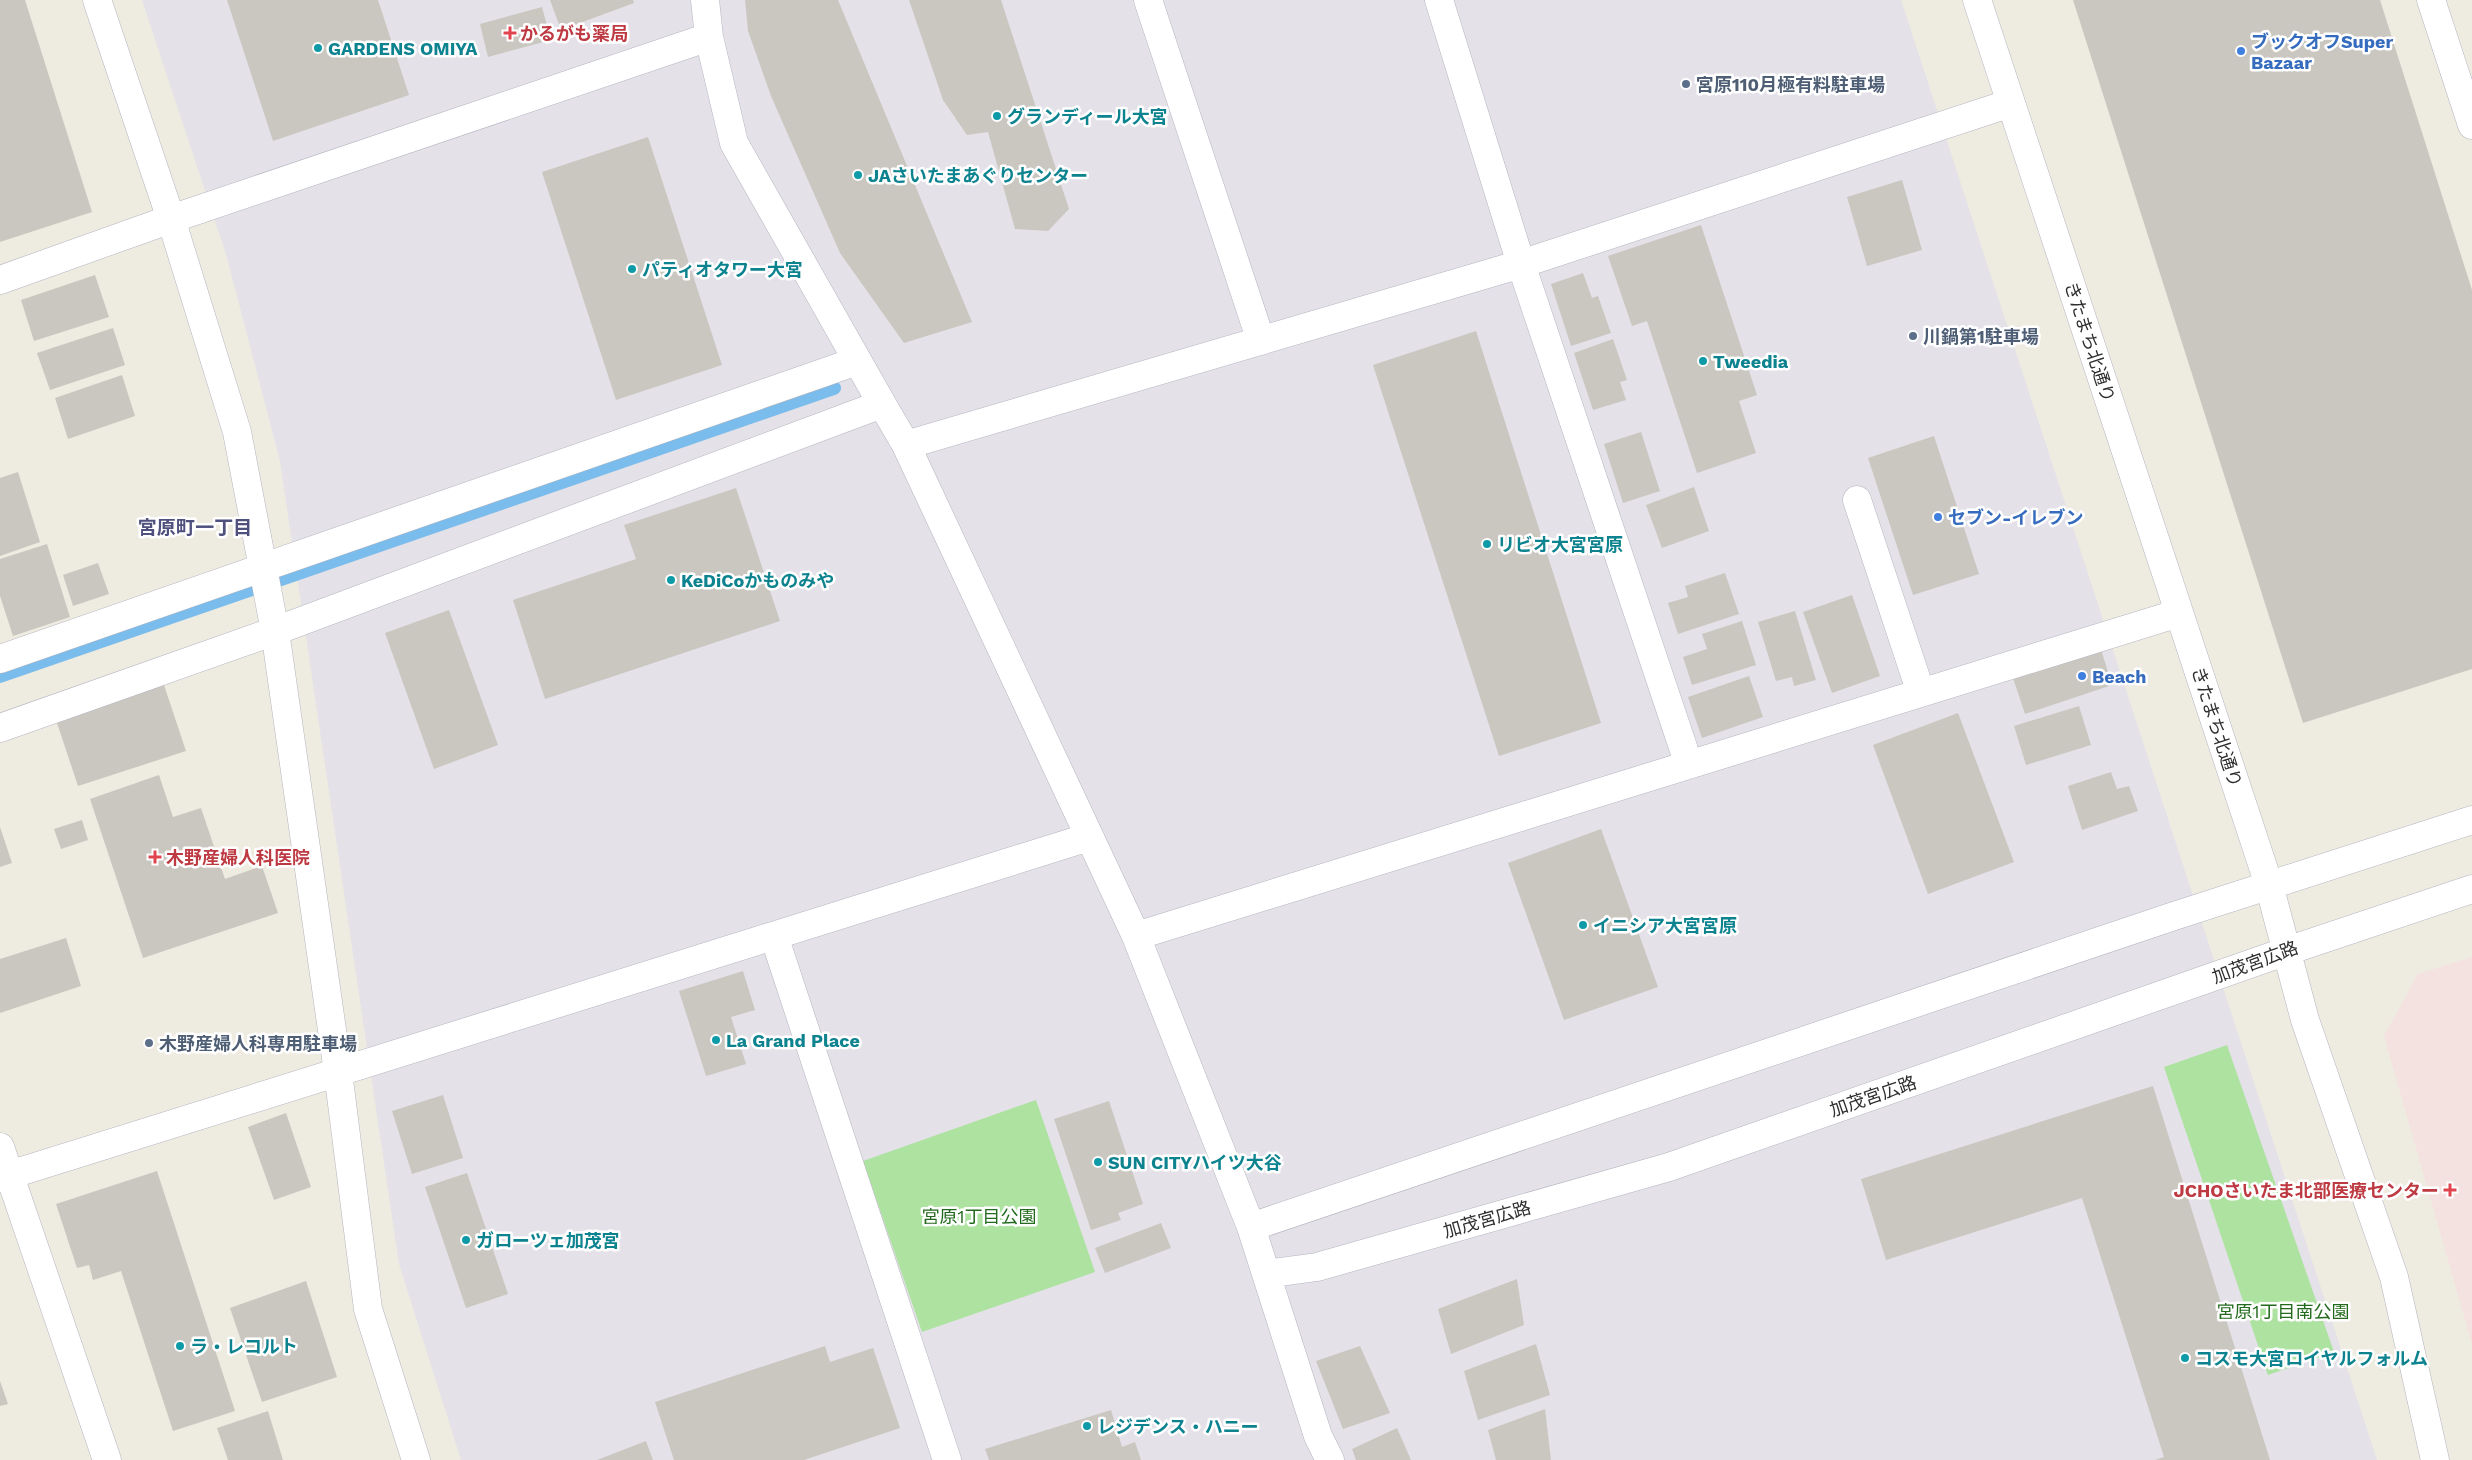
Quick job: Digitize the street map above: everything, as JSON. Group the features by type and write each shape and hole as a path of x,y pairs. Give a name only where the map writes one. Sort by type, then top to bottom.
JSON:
{"street":[{"path":"97,0 171,220 237,432 274,622 338,1072 368,1309 416,1460"},
{"path":"704,0 709,37 734,143 906,446 1136,936 1251,1227 1318,1436 1330,1460"},
{"path":"1148,0 1261,340"},
{"path":"1439,0 1522,264 1689,765"},
{"name":"きたまち北通り","path":"1977,0 2269,885 2305,1020 2394,1277 2435,1460"},
{"path":"2431,0 2472,125"},
{"path":"0,280 709,37"},
{"path":"906,446 1522,264 2011,102"},
{"path":"0,660 263,570 857,361"},
{"path":"0,728 274,622 882,404"},
{"path":"1857,500 1921,693"},
{"path":"1136,936 2179,613"},
{"path":"1251,1227 2269,885 2472,820"},
{"path":"5,1177 1089,837"},
{"name":"加茂宮広路","path":"1266,1274 1317,1268 1669,1167 2287,951 2472,889"},
{"path":"774,936 947,1460"},
{"path":"0,1146 5,1177 107,1460"}],"shaded area":[{"path":"142,0 1901,0 2377,1460 461,1460 399,1264 280,461 226,254"},
{"name":"JCHOさいたま北部医療センター","path":"2472,957 2472,1344 2384,1036 2418,974"}],"green space":[{"name":"宮原1丁目南公園","path":"2227,1045 2334,1352 2268,1375 2164,1067"},
{"name":"宮原1丁目公園","path":"1036,1100 1095,1272 922,1332 863,1161"}],"building":[{"path":"0,0 25,0 92,212 0,242"},
{"name":"GARDENS OMIYA","path":"227,0 378,0 409,95 273,141"},
{"path":"550,0 633,0 634,3 561,30"},
{"name":"JAさいたまあぐりセンター","path":"745,0 838,0 972,322 904,343 840,253 771,96 748,31"},
{"name":"グランディール大宮","path":"909,0 1001,0 1069,209 1048,231 1015,229 988,132 967,135 943,100"},
{"path":"2073,0 2380,0 2472,290 2472,669 2303,723"},
{"path":"542,7 551,40 488,57 480,24"},
{"name":"パティオタワー大宮","path":"648,137 722,365 616,400 542,172"},
{"path":"1902,180 1922,250 1867,266 1847,197"},
{"name":"Tweedia","path":"1701,225 1757,395 1739,401 1756,453 1697,473 1647,321 1632,326 1608,256"},
{"path":"1583,273 1592,298 1598,296 1611,333 1571,346 1551,284"},
{"path":"95,275 109,317 34,341 21,300"},
{"path":"113,328 125,365 50,390 37,353"},
{"name":"リビオ大宮宮原","path":"1476,331 1601,723 1499,756 1373,365"},
{"path":"1613,339 1627,380 1620,382 1626,400 1593,410 1574,353"},
{"path":"122,375 135,416 68,439 55,398"},
{"path":"1641,432 1660,491 1623,503 1604,444"},
{"path":"1934,436 1979,574 1913,595 1868,458"},
{"path":"18,472 40,542 0,556 0,478"},
{"path":"1694,487 1709,531 1662,548 1646,505"},
{"name":"KeDiCoかものみや","path":"736,488 780,621 545,699 513,600 636,559 624,525"},
{"path":"47,544 70,617 13,636 0,596 0,559"},
{"path":"98,563 109,594 73,606 63,575"},
{"path":"1725,573 1739,614 1678,634 1668,603 1688,597 1685,586"},
{"path":"1852,595 1880,676 1832,693 1803,612"},
{"path":"449,610 498,745 434,769 385,633"},
{"path":"1795,611 1816,680 1794,686 1792,677 1776,681 1758,622"},
{"path":"1742,621 1756,665 1692,685 1683,657 1707,649 1702,634"},
{"path":"2099,643 2112,685 2025,714 2011,672"},
{"path":"1749,676 1763,717 1702,738 1688,697"},
{"path":"163,682 186,751 78,786 55,717"},
{"path":"2079,706 2091,745 2026,765 2014,726"},
{"path":"1958,713 2014,862 1928,894 1873,745"},
{"path":"2111,772 2117,789 2129,786 2138,811 2082,830 2068,786"},
{"path":"159,775 173,817 201,808 225,879 262,866 278,913 143,958 90,799"},
{"path":"82,820 88,840 61,849 54,829"},
{"path":"0,827 12,863 0,867"},
{"name":"イニシア大宮宮原","path":"1601,829 1658,987 1564,1020 1508,863"},
{"path":"66,938 81,986 0,1013 0,959"},
{"name":"La Grand Place","path":"743,971 755,1010 731,1017 746,1064 706,1076 679,991"},
{"name":"コスモ大宮ロイヤルフォルム","path":"2153,1086 2270,1460 2155,1460 2164,1457 2082,1198 1886,1260 1861,1179"},
{"path":"443,1095 463,1158 412,1174 392,1111"},
{"name":"SUN CITYハイツ大谷","path":"1109,1101 1143,1204 1118,1213 1121,1220 1091,1230 1054,1119"},
{"path":"286,1113 311,1187 274,1200 248,1127"},
{"name":"ラ・レコルト","path":"157,1171 235,1411 173,1431 121,1271 93,1280 89,1265 77,1268 56,1204"},
{"name":"ガローツェ加茂宮","path":"467,1173 508,1294 466,1308 425,1187"},
{"path":"1161,1223 1171,1248 1105,1273 1095,1248"},
{"path":"1517,1279 1524,1325 1451,1354 1438,1309"},
{"path":"306,1281 337,1377 262,1402 230,1308"},
{"path":"1536,1344 1550,1395 1478,1420 1464,1371"},
{"path":"825,1346 830,1362 873,1348 900,1428 804,1460 674,1460 655,1402"},
{"path":"1360,1346 1390,1413 1343,1429 1316,1361"},
{"path":"0,1381 8,1404 0,1406"},
{"path":"1545,1409 1551,1460 1496,1460 1488,1430"},
{"name":"レジデンス・ハニー","path":"1111,1410 1122,1447 1135,1442 1141,1460 989,1460 985,1449"},
{"path":"268,1411 283,1460 228,1460 217,1428"},
{"path":"1397,1428 1411,1460 1356,1460 1352,1449"},
{"path":"646,1441 653,1460 597,1460"}],"waterway":[{"path":"0,676 834,388"}],"place":[{"name":"かるがも薬局","path":"510,33"},
{"name":"GARDENS OMIYA","path":"318,48"},
{"name":"ブックオフSuper Bazaar","path":"2241,51"},
{"name":"宮原110月極有料駐車場","path":"1686,84"},
{"name":"グランディール大宮","path":"997,116"},
{"name":"JAさいたまあぐりセンター","path":"858,175"},
{"name":"パティオタワー大宮","path":"632,269"},
{"name":"川鍋第1駐車場","path":"1913,336"},
{"name":"Tweedia","path":"1703,361"},
{"name":"セブン-イレブン","path":"1938,517"},
{"name":"リビオ大宮宮原","path":"1487,544"},
{"name":"KeDiCoかものみや","path":"671,580"},
{"name":"Beach","path":"2082,676"},
{"name":"木野産婦人科医院","path":"155,857"},
{"name":"イニシア大宮宮原","path":"1583,925"},
{"name":"La Grand Place","path":"716,1040"},
{"name":"木野産婦人科専用駐車場","path":"149,1043"},
{"name":"SUN CITYハイツ大谷","path":"1098,1162"},
{"name":"JCHOさいたま北部医療センター","path":"2450,1190"},
{"name":"ガローツェ加茂宮","path":"466,1240"},
{"name":"ラ・レコルト","path":"180,1346"},
{"name":"コスモ大宮ロイヤルフォルム","path":"2185,1358"},
{"name":"レジデンス・ハニー","path":"1087,1426"}],"district":[{"name":"宮原町一丁目","path":"195,527"}]}
